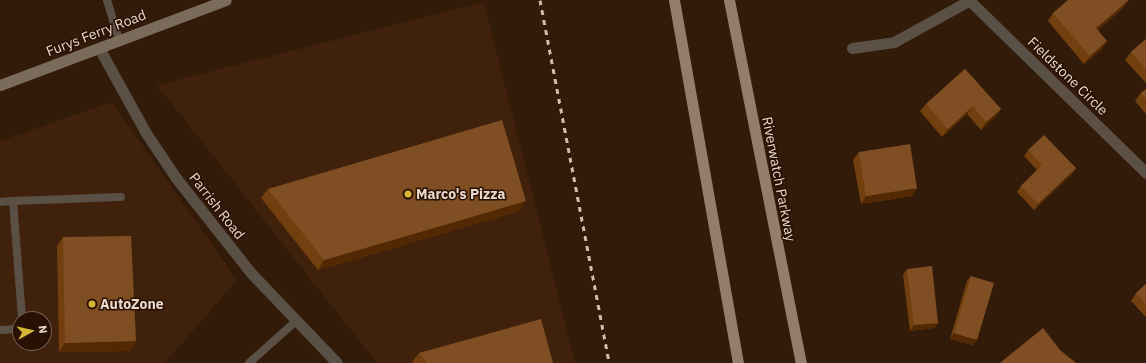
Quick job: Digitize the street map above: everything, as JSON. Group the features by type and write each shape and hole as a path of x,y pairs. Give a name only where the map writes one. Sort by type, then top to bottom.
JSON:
{"main road":[{"name":"Furys Ferry Road","path":"0,85 226,0"},
{"path":"674,0 738,363"},
{"name":"Riverwatch Parkway","path":"729,0 801,363"},
{"path":"732,0 732,14"}],"street":[{"path":"852,48 894,42 969,0"},
{"name":"Fieldstone Circle","path":"969,0 1146,173"},
{"name":"Parrish Road","path":"99,48 146,133 176,178 246,268 337,363"}],"lane":[{"path":"107,0 119,40"},
{"path":"0,202 121,197"},
{"path":"13,201 21,311"},
{"path":"249,363 296,321"},
{"path":"0,330 12,329"}],"shaded area":[{"path":"484,2 575,363 377,363 157,85"},
{"path":"112,102 237,280 165,363 0,363 0,141"}],"building":[{"path":"1068,0 1129,0 1096,28 1107,41 1090,56 1053,13"},
{"path":"1146,39 1146,69 1131,52"},
{"path":"965,69 1001,109 986,122 973,106 948,129 926,104"},
{"path":"1146,89 1146,99 1141,93"},
{"path":"502,120 526,201 324,260 268,189"},
{"path":"1044,135 1076,168 1038,204 1021,186 1042,165 1028,150"},
{"path":"910,144 917,188 866,196 859,152"},
{"name":"AutoZone","path":"131,236 136,341 65,343 63,237"},
{"path":"932,266 938,323 914,325 907,269"},
{"path":"971,276 994,283 977,340 954,333"},
{"path":"1146,284 1146,304 1136,293"},
{"path":"541,319 553,363 428,363 419,353"},
{"path":"1043,328 1060,350 1076,363 1000,363"}],"railway":[{"path":"540,0 609,363"}],"place":[{"name":"Marco's Pizza","path":"408,194"},
{"name":"AutoZone","path":"92,304"}]}
